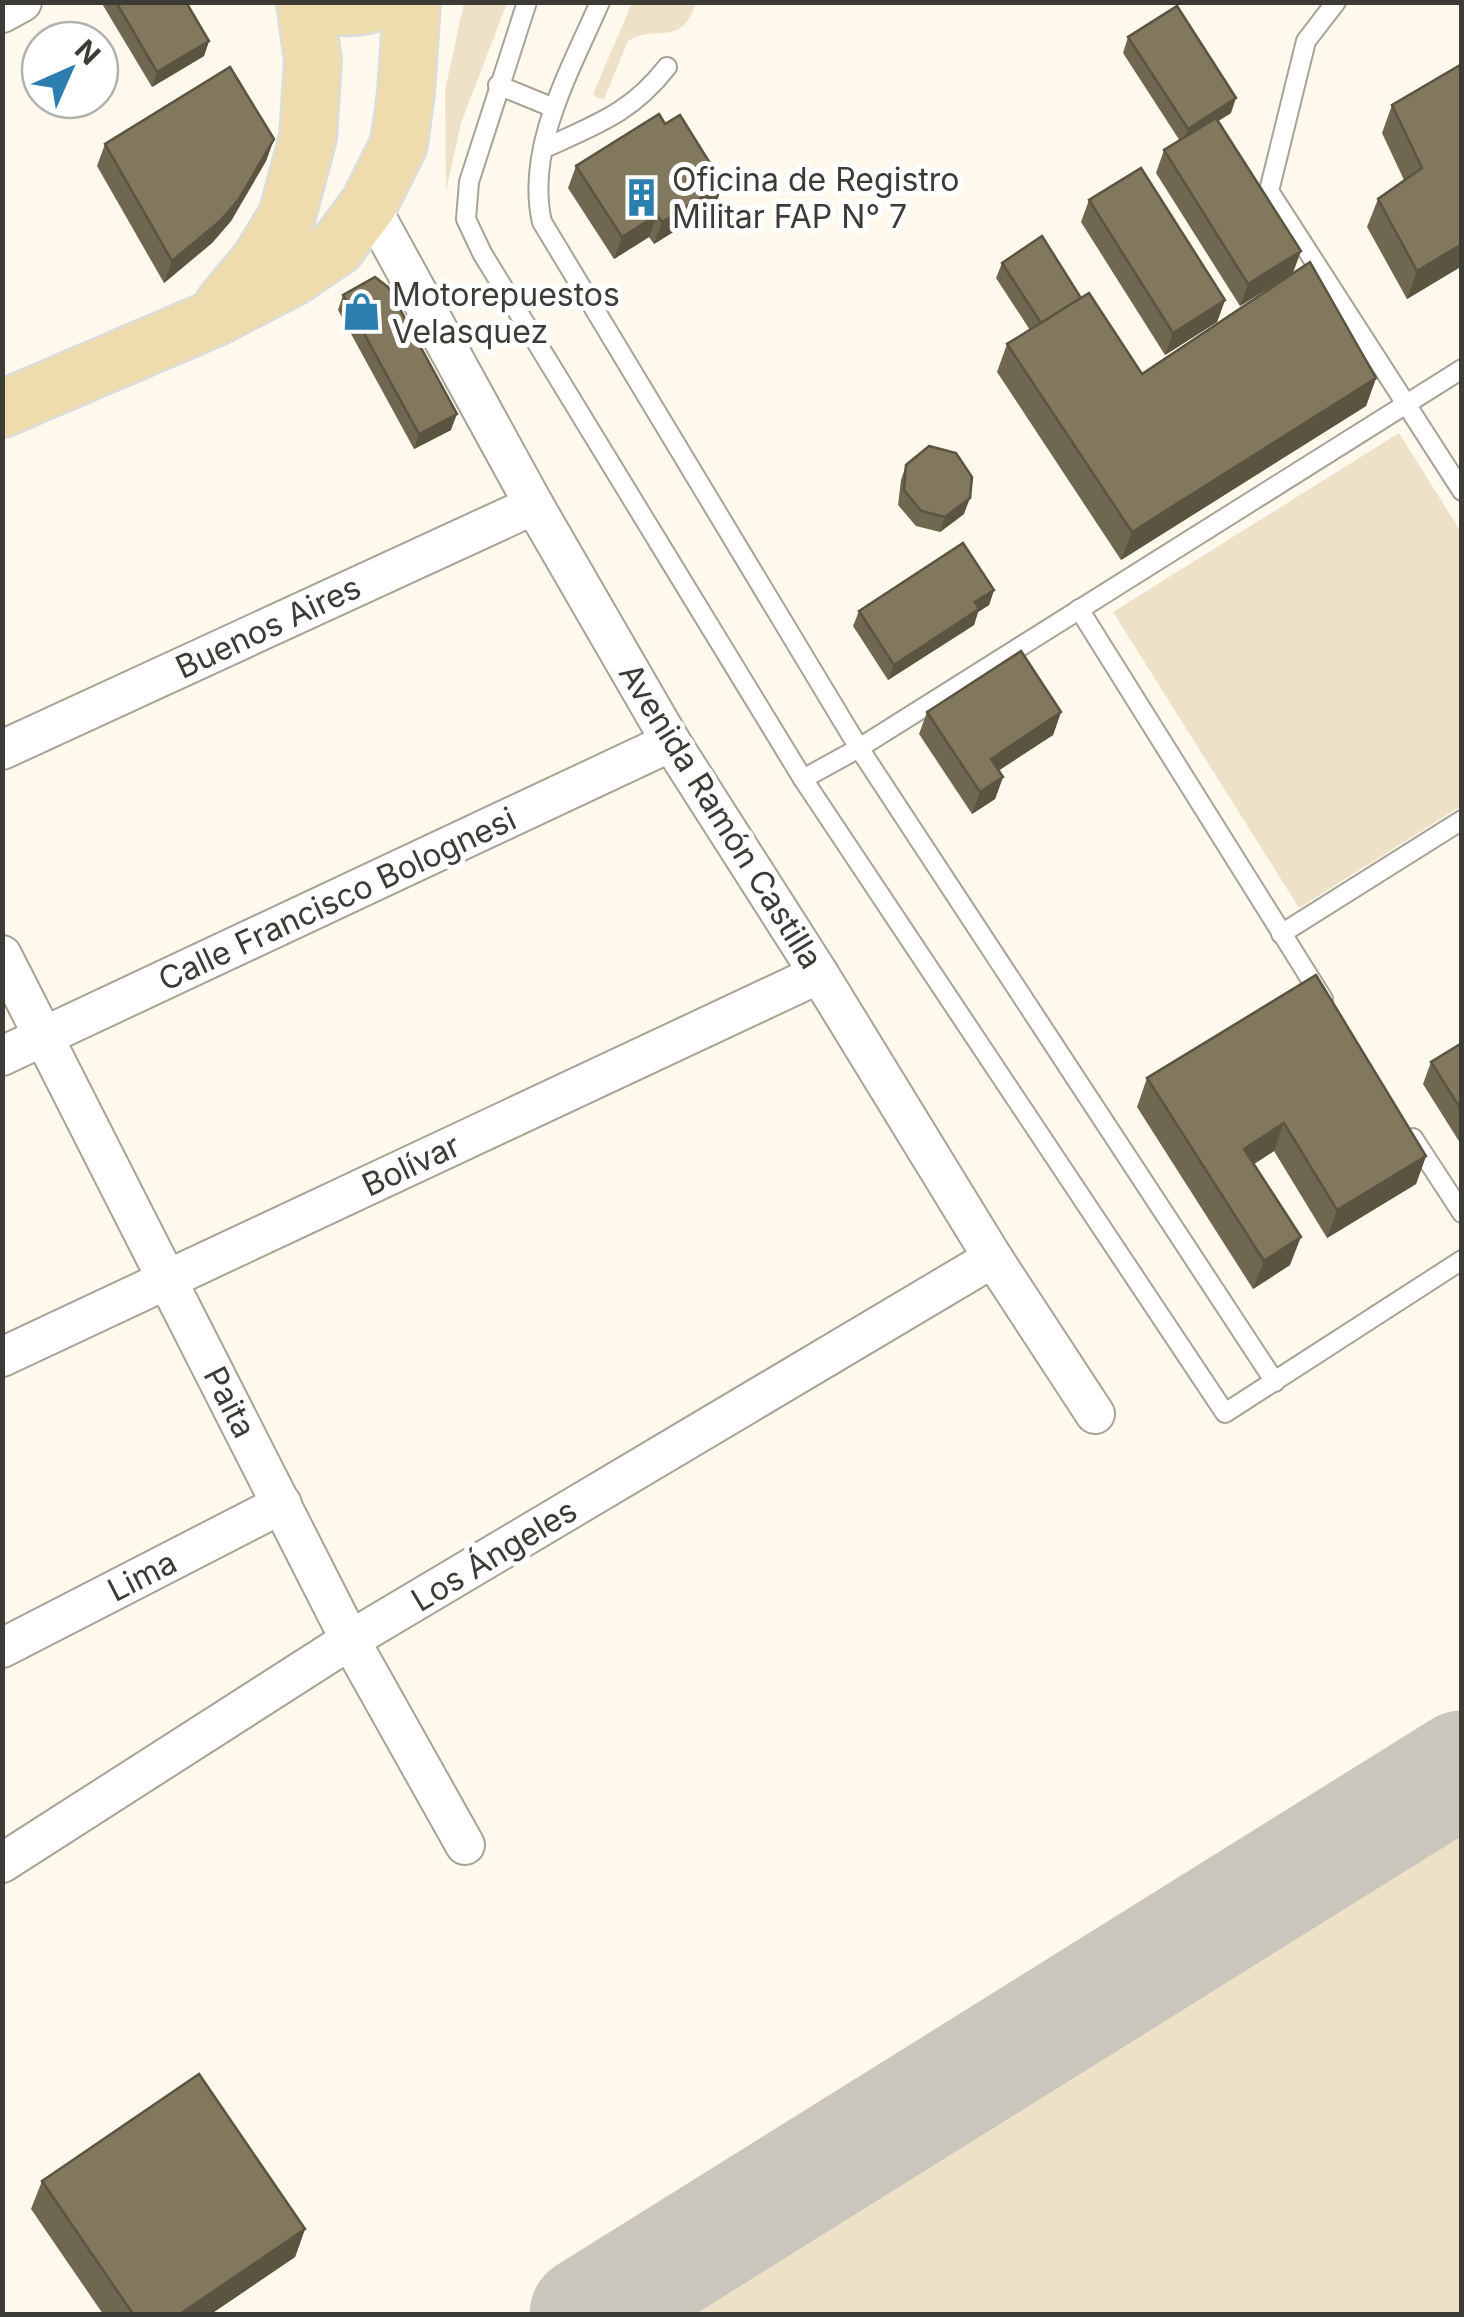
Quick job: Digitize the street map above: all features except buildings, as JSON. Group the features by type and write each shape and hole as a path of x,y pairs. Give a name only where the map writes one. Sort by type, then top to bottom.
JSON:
{"main road":[{"path":"212,319 260,260 287,216 308,137 313,61 305,2"},
{"path":"319,2 340,8 360,8 378,2"},
{"path":"2,409 212,319 293,277 338,247 369,204 398,144 412,2"}],"street":[{"path":"2,13 22,2"},
{"name":"Avenida Ramón Castilla","path":"369,204 671,742 993,1258 1095,1414"},
{"name":"Buenos Aires","path":"2,750 534,504"},
{"name":"Calle Francisco Bolognesi","path":"2,1056 671,742"},
{"name":"Paita","path":"2,954 350,1640 466,1846"},
{"name":"Bolívar","path":"2,1356 819,974"},
{"name":"Los Ángeles","path":"2,1863 350,1640 993,1258"},
{"name":"Lima","path":"2,1648 282,1504"}],"lane":[{"path":"527,2 469,182 466,219 482,252 804,779 1225,1413 1462,1260"},
{"path":"600,2 554,108 537,192 542,222 859,748 1275,1382"},
{"path":"1336,2 1306,41 1270,191 1462,491"},
{"path":"545,148 617,115 646,94 668,66"},
{"path":"498,85 554,108"},
{"path":"804,779 1462,369"},
{"path":"1079,609 1334,1016"},
{"path":"1281,934 1462,820"},
{"path":"1398,1114 1462,1213"}],"shaded area":[{"path":"464,3 507,3 461,123 446,191 445,90"},
{"path":"632,3 696,3 690,17 676,30 628,41 604,99 597,98 593,94"},
{"path":"1399,433 1461,532 1461,806 1299,908 1113,612"},
{"path":"1461,1827 1461,2314 695,2314 807,2238"}],"taxiway":[{"path":"587,2314 1462,1768"}],"place":[{"name":"Oficina de Registro Militar FAP N° 7","path":"642,197"},
{"name":"Motorepuestos Velasquez","path":"362,312"}]}
